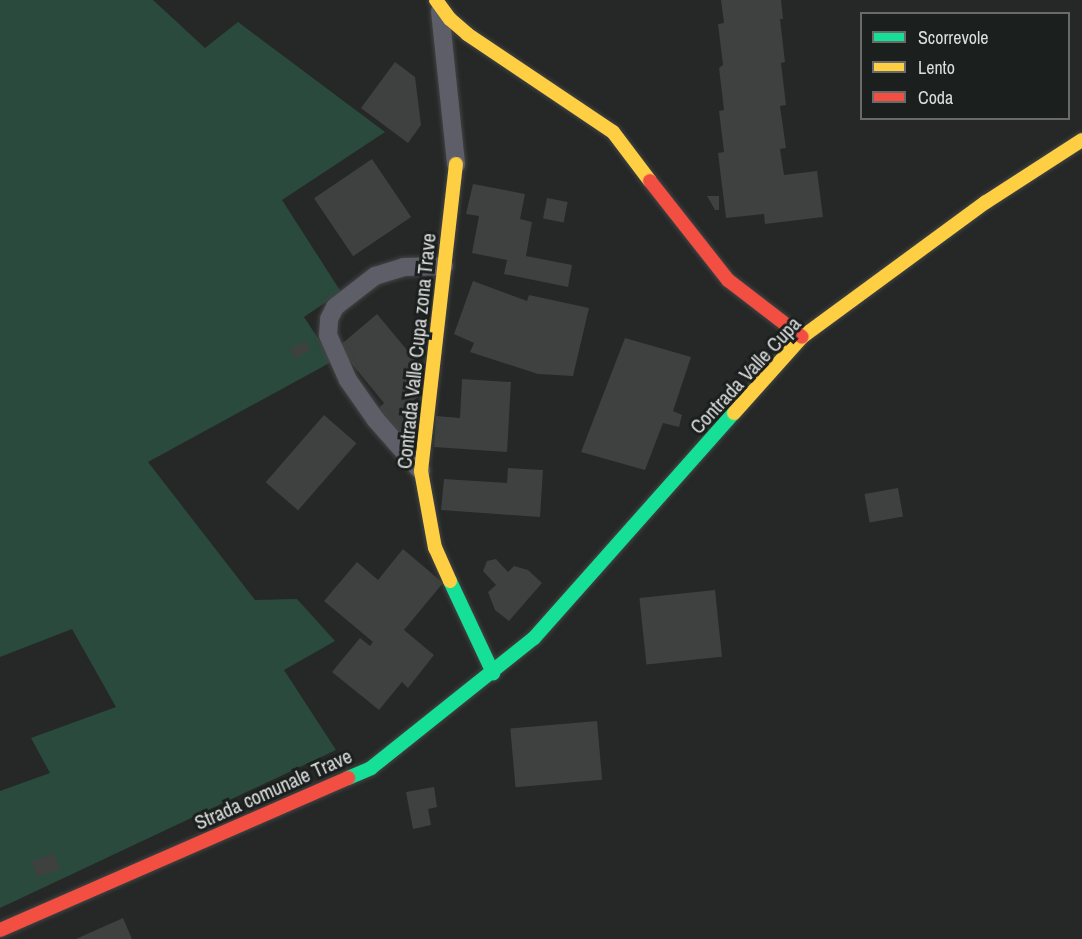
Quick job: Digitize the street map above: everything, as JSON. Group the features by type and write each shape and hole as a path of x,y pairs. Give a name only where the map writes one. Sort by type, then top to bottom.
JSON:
{"street":[{"path":"438,2 467,34 613,132 695,241 728,280 802,337"},
{"name":"Contrada Valle Cupa","path":"534,638 802,337 986,202 1082,140"},
{"name":"Contrada Valle Cupa zona Trave","path":"456,164 421,471 435,548 493,673"},
{"name":"Strada comunale Trave","path":"0,930 370,768 493,673 534,638"}],"lane":[{"path":"438,2 456,164"},
{"path":"421,471 376,420 348,380 328,335 329,319 334,307 375,276 404,267 444,266"}],"green space":[{"path":"0,0 153,0 205,48 238,22 385,132 282,200 341,292 304,317 333,361 148,462 255,600 297,599 335,641 284,670 336,750 0,908 0,791 50,773 31,738 116,707 72,629 0,657"}],"building":[{"path":"721,0 781,0 783,19 780,19 785,62 781,63 786,105 780,106 786,148 780,149 784,175 817,171 823,217 765,224 764,214 726,218 718,153 724,152 719,111 724,110 719,68 723,65 718,24 724,23"},
{"path":"395,62 415,77 421,125 408,143 361,108"},
{"path":"372,159 411,217 353,256 314,198"},
{"path":"473,184 525,194 520,219 532,222 526,256 572,265 568,287 504,274 507,260 472,253 479,216 466,214"},
{"path":"707,196 719,196 719,210 715,210"},
{"path":"547,198 568,202 564,223 543,219"},
{"path":"473,281 527,301 529,295 589,308 573,376 538,374 470,352 474,343 454,334"},
{"path":"377,314 422,368 412,377 424,392 404,409 416,423 400,437 377,410 384,403 338,347"},
{"path":"625,338 691,357 673,411 682,415 679,427 663,423 645,470 581,452"},
{"path":"305,341 310,351 295,359 290,349"},
{"path":"462,379 511,382 507,452 434,447 436,416 460,418"},
{"path":"324,415 356,443 298,510 266,482"},
{"path":"508,468 543,470 540,517 441,510 444,479 507,483"},
{"path":"898,488 903,517 870,522 865,494"},
{"path":"403,549 443,583 404,630 434,655 408,688 402,682 379,710 332,672 360,638 370,646 373,642 324,601 357,562 378,580"},
{"path":"496,559 508,572 514,566 528,570 542,583 509,621 495,610 488,592 496,585 483,571 487,561"},
{"path":"715,590 722,657 646,665 639,598"},
{"path":"597,721 602,780 515,787 510,729"},
{"path":"434,787 437,807 428,809 431,825 413,829 406,792"},
{"path":"54,853 60,869 38,877 32,862"},
{"path":"123,918 132,939 76,939"}],"traffic: fast":[{"path":"348,778 371,768 534,638 734,413"},
{"path":"450,581 493,673"}],"traffic: slow":[{"path":"436,0 450,19 467,34 613,132 650,181"},
{"path":"734,413 802,337 986,202 1082,140"},
{"path":"450,581 435,548 421,471 456,164"}],"traffic: jam":[{"path":"650,181 728,280 802,337"},
{"path":"0,930 348,778"}]}
